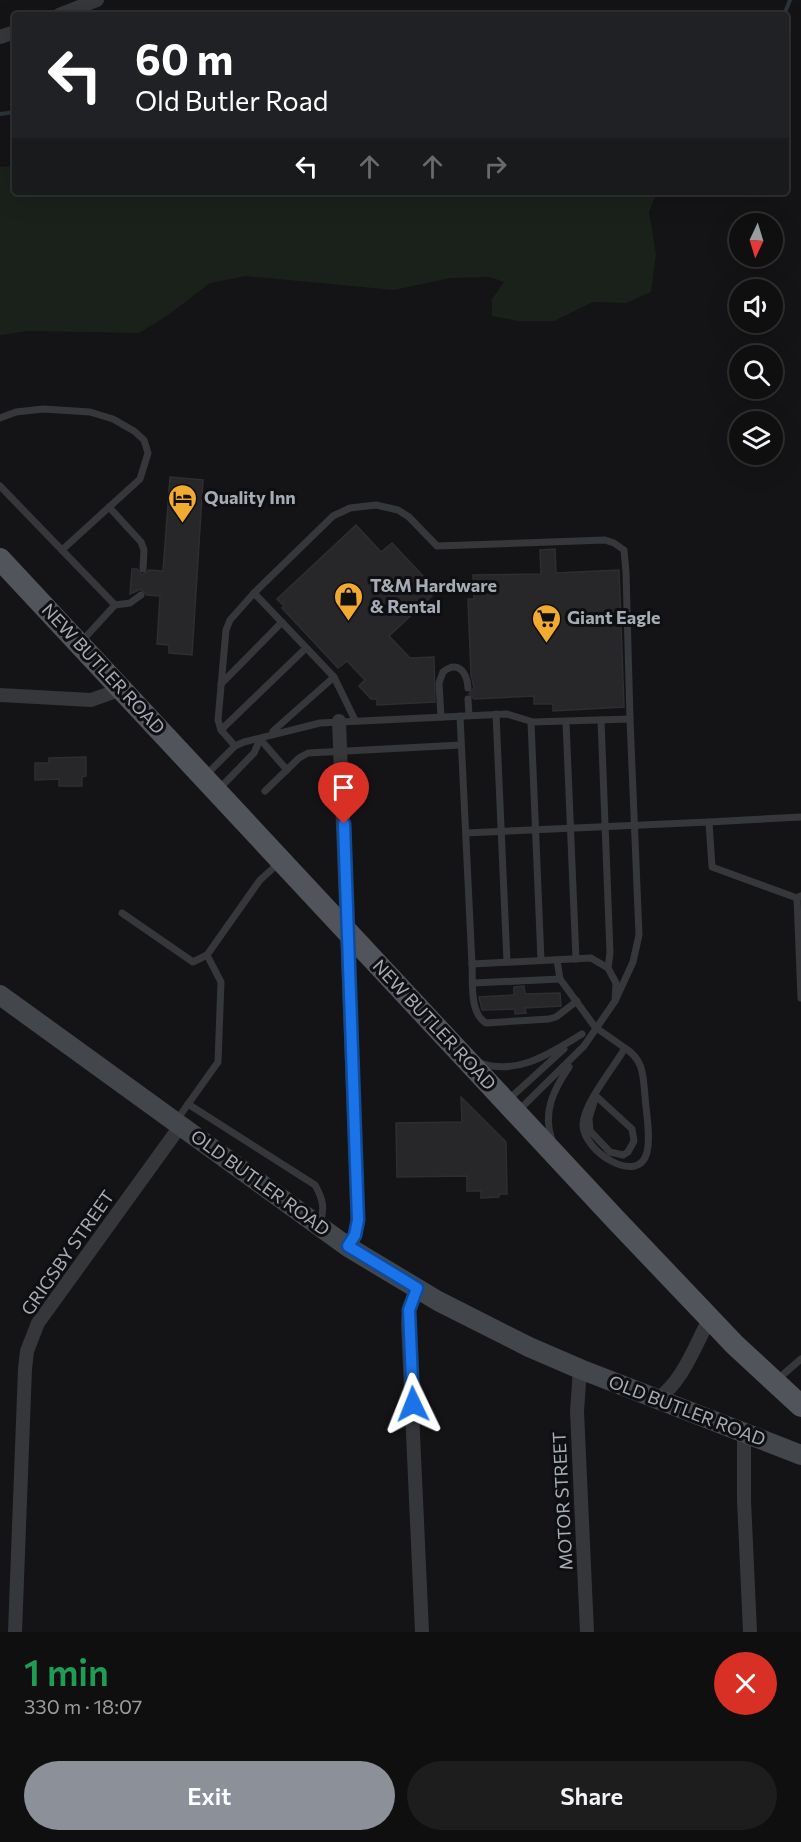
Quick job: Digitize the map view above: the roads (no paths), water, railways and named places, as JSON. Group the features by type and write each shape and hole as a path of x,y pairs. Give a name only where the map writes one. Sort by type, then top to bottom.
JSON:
{"main road":[{"name":"NEW BUTLER ROAD","path":"0,559 567,1168 710,1318 801,1406"}],"street":[{"path":"67,12 97,0"},
{"path":"0,695 91,699 122,689"},
{"path":"339,721 358,1220 355,1235 348,1246"},
{"name":"OLD BUTLER ROAD","path":"0,995 319,1226 417,1288 483,1325 580,1369 801,1455"},
{"name":"GRIGSBY STREET","path":"15,1632 25,1369 31,1339 38,1323 178,1123"},
{"path":"417,1288 409,1310 408,1323 422,1632"},
{"path":"657,1399 676,1382 710,1318"},
{"name":"MOTOR STREET","path":"580,1369 577,1411 587,1632"},
{"path":"744,1433 744,1500 750,1632"}],"lane":[{"path":"0,417 16,412 61,408 90,412 113,419 134,431 144,440 148,453 140,479 62,550"},
{"path":"0,486 115,605"},
{"path":"235,746 220,730 218,720 226,630 230,620 254,593 333,516 350,508 376,505 398,510 409,517 436,546 605,540 624,550 639,935 631,969 615,1001 561,1079 548,1109 549,1133 567,1168"},
{"path":"109,507 141,542 144,550 143,569"},
{"path":"254,593 334,677 355,720"},
{"path":"79,644 115,605 130,603 141,595"},
{"path":"221,684 282,622"},
{"path":"220,730 306,648"},
{"path":"441,717 439,683 443,672 458,667 466,675 468,688"},
{"path":"271,734 334,677"},
{"path":"468,699 469,715"},
{"path":"211,784 235,746 304,725 355,720 496,714 515,716 531,722 630,719"},
{"path":"496,714 507,962"},
{"path":"460,716 473,983 478,1016 486,1023 549,1019 556,1017 577,1000"},
{"path":"601,720 610,970 616,983 615,1001"},
{"path":"531,722 541,960"},
{"path":"566,722 576,959"},
{"path":"211,784 254,753 260,739"},
{"path":"260,739 287,770"},
{"path":"266,791 299,758 308,753 461,745"},
{"path":"466,833 801,817"},
{"path":"709,822 712,867 799,897 801,998"},
{"path":"122,913 193,962 207,955 260,880 282,861"},
{"path":"178,1123 188,1104 218,1062 221,982 207,955"},
{"path":"472,964 591,958 623,975 631,969"},
{"path":"557,960 560,979 595,1027 625,1048 636,1056 643,1071 648,1150 640,1161 627,1166 613,1163 585,1136 584,1116 625,1048"},
{"path":"473,983 560,979"},
{"path":"456,1048 482,1064 510,1067 527,1064 547,1055 595,1027"},
{"path":"511,1107 582,1034"},
{"path":"511,1107 579,1052"},
{"path":"596,1096 632,1129 634,1141 632,1148 623,1155 610,1152 590,1131 589,1118 596,1096"},
{"path":"188,1104 315,1185 322,1197 324,1211 319,1226"},
{"path":"774,1382 801,1359"}],"waterway":[{"path":"785,12 790,0"},
{"path":"0,114 12,112"}],"place":[{"name":"Quality Inn","path":"183,524"},
{"name":"T&M Hardware & Rental","path":"349,622"},
{"name":"Giant Eagle","path":"546,644"}]}
